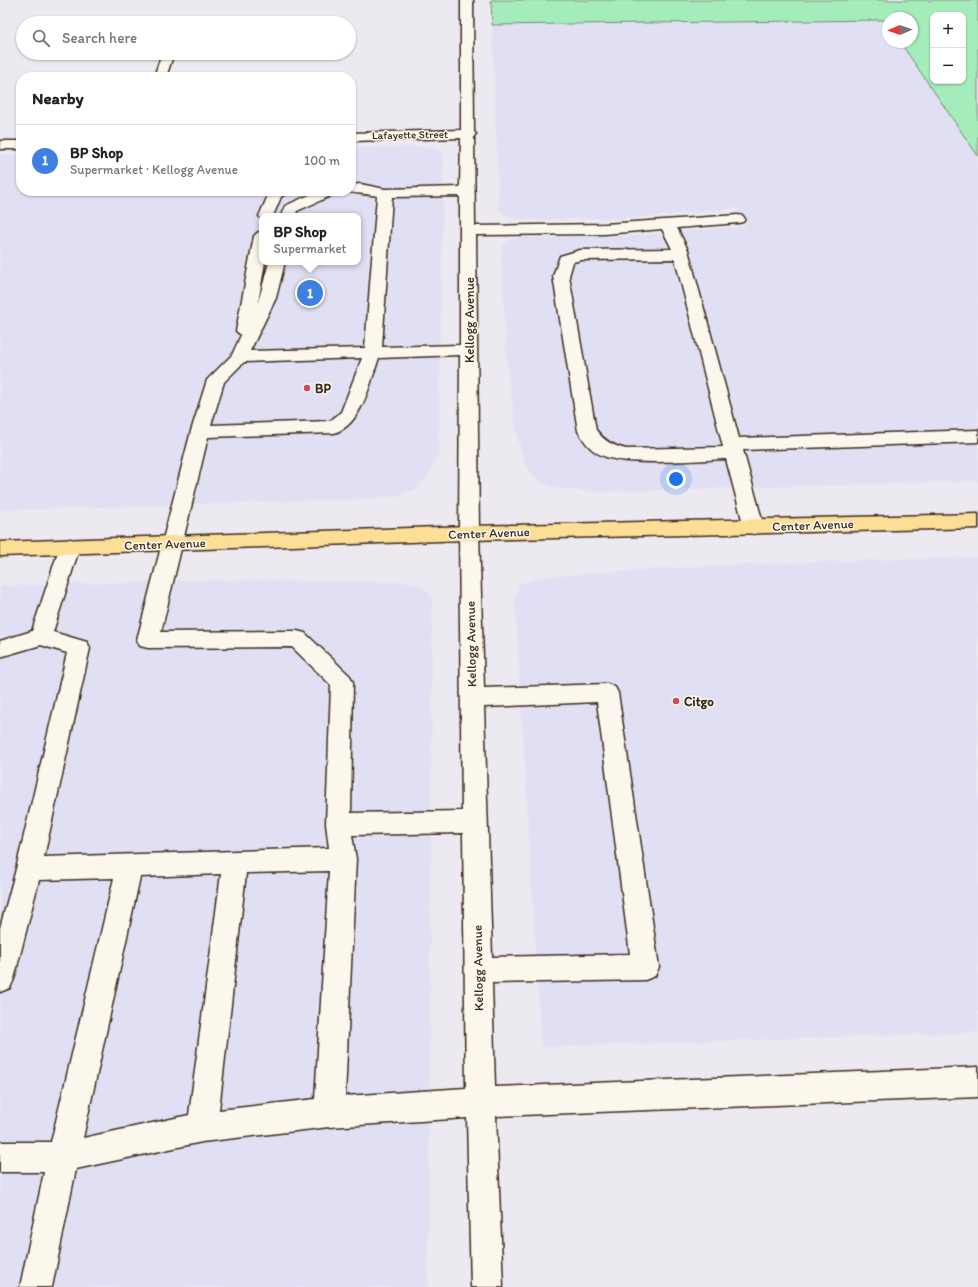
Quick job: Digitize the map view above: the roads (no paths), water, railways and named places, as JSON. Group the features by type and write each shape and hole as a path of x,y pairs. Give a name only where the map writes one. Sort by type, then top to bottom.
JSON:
{"main road":[{"name":"Center Avenue","path":"0,549 978,520"}],"street":[{"name":"Kellogg Avenue","path":"467,0 469,191 469,534 481,1102 487,1287"},
{"path":"162,72 166,60"},
{"name":"Lafayette Street","path":"356,137 468,134"},
{"path":"0,145 16,145"},
{"path":"356,184 362,184 385,193"},
{"path":"356,188 385,193 469,191"},
{"path":"200,431 334,427 349,415 373,352 385,193"},
{"path":"267,213 274,196"},
{"path":"289,213 290,209 319,196"},
{"path":"469,230 605,229 738,219"},
{"path":"667,224 681,254 754,527"},
{"path":"239,357 259,252"},
{"path":"681,254 580,255 566,260 561,276 586,431 595,442 608,451 626,455 978,436"},
{"path":"276,265 268,298 239,357 216,380 200,431 148,640 297,639 342,682 338,824 343,859 328,1112"},
{"path":"239,357 469,350"},
{"path":"41,637 70,546"},
{"path":"0,649 41,637 79,648 29,869 0,979"},
{"path":"472,698 608,693 645,967 478,970"},
{"path":"338,824 475,822"},
{"path":"29,869 343,859"},
{"path":"202,1127 235,862"},
{"path":"36,1287 63,1157 130,865"},
{"path":"0,1157 63,1157 202,1127 328,1112 481,1102 978,1082"}],"place":[{"name":"BP Shop","path":"310,293"},
{"name":"BP","path":"307,388"},
{"name":"Citgo","path":"676,701"}]}
